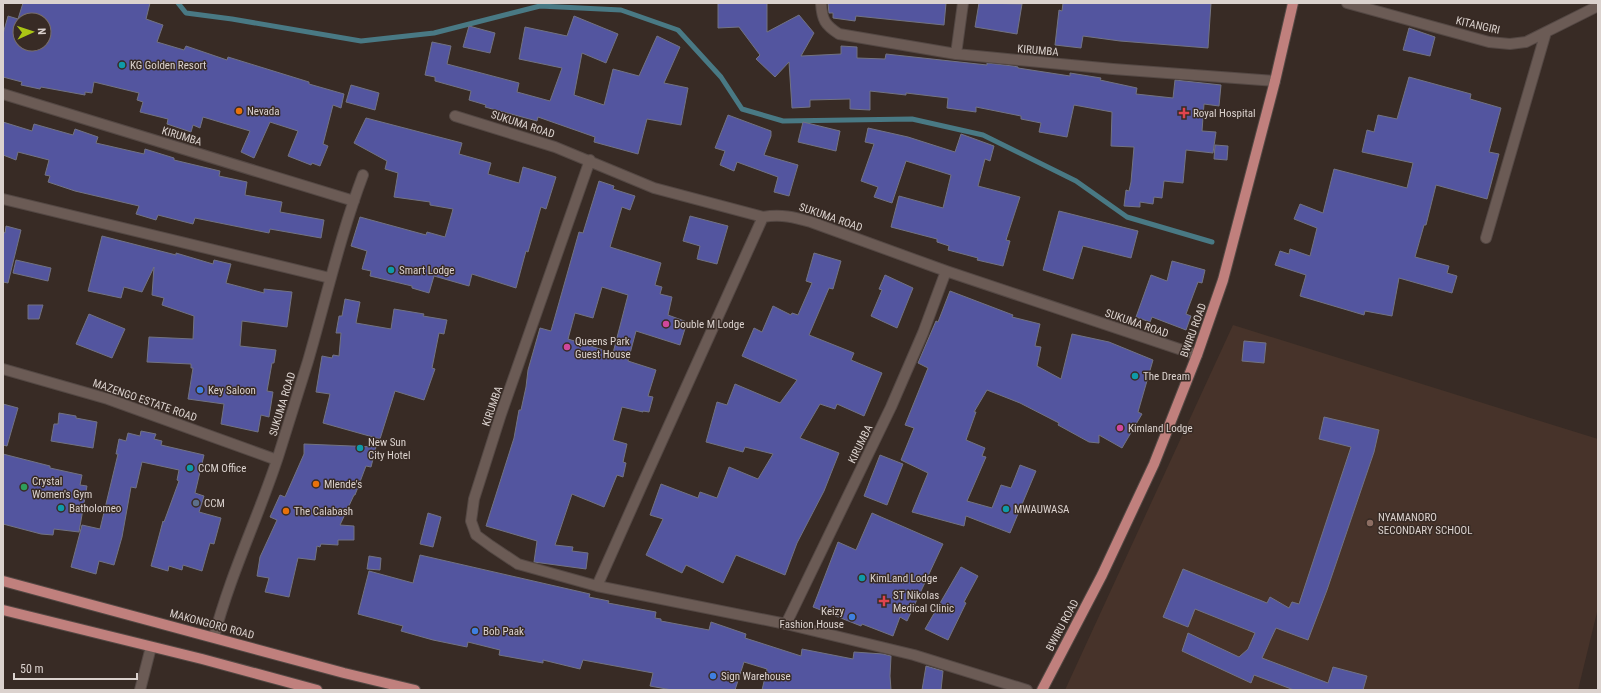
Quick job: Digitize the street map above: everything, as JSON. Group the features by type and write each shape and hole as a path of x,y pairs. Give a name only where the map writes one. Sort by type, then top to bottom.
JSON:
{"main road":[{"name":"BWIRU ROAD","path":"1042,690 1102,575 1151,471 1197,355 1223,280 1275,81 1292,3"},
{"name":"MAKONGORO ROAD","path":"3,581 344,673 415,690"},
{"path":"3,610 202,659 317,690"}],"street":[{"name":"KIRUMBA","path":"821,3 822,15 828,27 839,34 956,54 1114,69 1275,81"},
{"path":"956,54 963,3"},
{"name":"KITANGIRI","path":"1347,3 1489,42 1510,44 1526,42 1598,6"},
{"path":"1486,238 1546,32"},
{"name":"KIRUMBA","path":"3,94 354,201"},
{"name":"SUKUMA ROAD","path":"456,116 555,147 590,160 654,188 763,217 776,214 793,216 946,271 1197,355"},
{"name":"KIRUMBA","path":"590,160 501,414 474,499 471,521 476,535 518,564 597,586 786,624 914,655 1027,690"},
{"name":"SUKUMA ROAD","path":"214,637 222,605 277,460 308,361 330,278 363,175"},
{"path":"3,199 330,278"},
{"path":"597,586 763,217"},
{"name":"KIRUMBA","path":"786,624 891,407 923,333 946,271"},
{"name":"MAZENGO ESTATE ROAD","path":"3,369 108,399 277,460"},
{"path":"140,690 151,647"}],"shaded area":[{"name":"NYAMANORO SECONDARY SCHOOL","path":"1233,325 1598,439 1598,608 1578,690 1065,690"}],"building":[{"path":"23,3 150,3 146,19 163,25 157,42 184,50 186,46 227,60 228,57 344,94 341,108 333,105 323,144 328,146 320,166 312,163 311,165 288,156 298,131 270,122 254,158 241,152 250,131 203,117 200,128 193,125 191,132 167,124 168,119 140,112 143,102 137,100 139,93 94,82 92,93 85,92 85,95 21,85 22,82 3,77 3,34 8,16 12,17 12,52 52,52 52,12 20,12"},
{"path":"718,3 767,3 767,32 799,15 814,33 801,56 841,54 841,46 857,47 857,58 885,59 886,54 987,65 987,63 1013,66 1070,76 1070,73 1101,78 1100,80 1137,88 1136,94 1173,98 1175,80 1221,85 1219,106 1204,104 1202,131 1216,132 1213,153 1186,150 1183,183 1164,181 1162,198 1154,197 1153,204 1140,202 1140,207 1124,206 1126,190 1129,191 1131,182 1134,147 1111,146 1112,112 1074,105 1067,137 1039,132 1041,123 1021,119 1021,116 976,107 976,112 947,108 948,98 906,93 906,95 870,91 870,110 850,109 850,99 810,100 810,107 792,108 789,62 775,77 756,59 760,55 739,27 718,28"},
{"path":"828,3 946,3 944,25 856,16 855,21 833,18 833,13 829,13"},
{"path":"979,3 1022,4 1017,34 975,27"},
{"path":"1063,3 1211,3 1208,48 1120,41 1083,36 1081,48 1055,45 1059,10 1062,11"},
{"path":"574,16 618,34 606,63 582,53 574,95 604,105 613,69 639,76 657,36 680,47 664,83 688,88 681,125 647,119 638,154 594,142 595,137 538,117 537,121 485,107 486,105 469,100 471,91 435,81 435,77 425,75 432,42 451,46 447,64 519,83 517,92 550,101 562,68 519,59 525,27 567,36"},
{"path":"469,26 495,33 490,53 463,47"},
{"path":"1409,28 1435,37 1430,56 1403,50"},
{"path":"1409,77 1471,94 1470,99 1501,108 1489,152 1499,154 1487,199 1436,185 1426,225 1424,225 1415,257 1449,266 1447,273 1457,276 1452,293 1399,278 1392,316 1365,311 1364,315 1300,296 1306,275 1275,265 1280,251 1289,254 1290,249 1310,256 1317,228 1294,219 1300,204 1323,213 1334,169 1407,188 1413,163 1362,152 1367,130 1374,132 1378,115 1397,119"},
{"path":"351,85 379,93 375,110 346,102"},
{"path":"728,115 771,131 771,136 764,155 798,165 789,196 774,192 778,177 737,162 734,171 720,165 725,151 715,148"},
{"path":"366,118 462,143 459,154 491,163 488,174 519,183 523,167 556,177 546,209 541,207 528,252 526,251 516,288 472,274 469,286 434,276 429,293 412,288 412,286 370,276 371,271 362,269 367,251 351,246 360,217 426,235 427,232 445,237 453,209 430,205 430,202 394,197 398,173 385,169 387,161 354,143"},
{"path":"3,122 32,131 34,124 73,135 75,129 98,137 96,143 144,154 145,149 174,158 174,160 220,171 219,176 247,182 245,195 282,202 280,212 324,220 321,238 270,229 269,233 195,218 193,224 158,215 156,220 136,214 139,206 75,191 48,182 50,176 45,175 49,160 18,152 16,160 3,155"},
{"path":"803,122 840,131 836,151 798,142"},
{"path":"868,128 908,137 955,152 961,134 994,146 990,161 985,159 978,186 1020,197 1006,240 1010,241 1003,266 977,260 978,258 948,250 949,246 937,242 937,239 891,227 899,196 943,208 951,175 906,161 892,203 874,197 878,187 861,181 874,144 865,142"},
{"name":"Royal Hospital","path":"1215,145 1228,146 1227,160 1214,159"},
{"path":"599,181 614,186 613,189 635,196 630,210 622,207 610,247 661,263 655,285 662,287 660,294 672,297 668,315 687,322 680,345 636,331 628,361 656,370 648,396 653,397 649,412 622,407 613,440 627,444 623,462 626,463 623,477 617,475 604,507 572,494 555,545 573,547 572,551 588,553 586,569 534,562 537,541 486,526 514,438 519,410 521,410 526,387 528,370 540,328 551,331 579,232 583,233","holes":["602,287 628,295 613,353 568,339 575,313 593,318"]},
{"path":"1059,211 1138,231 1131,258 1083,246 1073,279 1043,270"},
{"path":"690,216 728,226 717,264 697,259 700,246 683,241"},
{"path":"6,226 21,230 8,283 3,282 3,232 5,233"},
{"path":"102,236 176,255 176,253 213,264 214,260 231,264 226,283 264,293 264,289 292,292 287,327 242,321 240,346 276,350 267,391 273,392 269,417 261,415 258,432 221,424 224,404 188,399 193,368 191,368 191,364 147,362 149,337 193,339 194,316 162,305 164,298 152,295 154,267 142,292 124,287 121,298 88,291"},
{"path":"814,253 841,261 833,289 829,288 809,335 854,353 851,360 882,373 864,416 837,404 835,409 820,404 800,438 839,453 824,491 797,543 785,575 736,555 723,583 686,565 682,573 646,555 663,519 650,515 661,484 698,498 700,492 717,498 729,467 758,479 773,454 745,447 743,452 706,442 717,402 727,405 735,384 780,403 797,380 742,356 754,328 762,332 773,306 791,315 792,313 798,315 812,283 806,281"},
{"path":"16,260 51,268 48,281 13,273"},
{"path":"1172,261 1205,270 1202,283 1198,282 1186,314 1191,316 1186,330 1152,317 1150,322 1136,317 1151,275 1167,281"},
{"path":"885,275 913,288 897,328 871,316 882,290 879,289"},
{"path":"950,291 1013,315 1012,317 1040,324 1035,346 1041,347 1037,366 1061,379 1072,334 1109,342 1153,360 1138,412 1142,414 1122,448 1099,435 1099,443 1089,442 1058,425 1059,423 1020,403 987,390 974,412 976,412 966,440 985,448 982,456 986,457 967,501 992,508 1001,485 1011,488 1020,465 1036,471 1010,533 966,516 964,526 912,512 928,473 901,460 914,428 905,425 928,368 918,363 936,321 938,322"},
{"path":"345,299 360,302 356,323 391,329 394,309 424,314 423,316 447,320 444,334 439,333 432,368 435,369 424,400 395,391 380,439 323,423 330,394 316,392 322,356 332,358 333,355 339,356 341,333 336,333 339,316 342,316"},
{"path":"28,305 43,305 39,319 28,319"},
{"path":"89,314 125,329 112,358 76,344"},
{"path":"1244,341 1266,343 1264,363 1242,361"},
{"path":"3,404 18,408 7,446 3,445"},
{"path":"59,413 97,422 93,448 51,441 54,424 58,424"},
{"path":"1324,417 1379,430 1374,452 1327,590 1308,640 1276,628 1262,658 1328,683 1333,667 1367,676 1363,690 1294,690 1254,675 1251,683 1182,651 1188,633 1239,657 1248,649 1255,633 1195,609 1188,627 1163,617 1183,569 1267,603 1270,597 1289,608 1292,602 1299,604 1351,447 1319,439"},
{"path":"141,431 156,434 154,439 162,441 161,445 204,455 195,493 204,496 199,512 221,518 214,544 210,543 202,571 183,565 182,570 169,566 168,571 151,566 163,521 164,522 179,481 177,480 179,470 142,462 136,488 131,487 122,537 114,565 99,561 96,574 71,567 82,525 100,529 118,454 116,454 119,439 126,441 128,433 140,436"},
{"path":"304,444 376,447 371,467 366,466 355,495 340,525 354,526 354,540 338,540 338,545 321,544 320,547 317,546 315,560 298,558 289,597 265,592 269,578 257,576 260,557 277,520 270,517 280,495 285,497 304,454"},
{"path":"3,454 50,466 50,468 82,475 80,485 87,486 79,532 54,529 53,535 41,534 3,524"},
{"path":"880,455 903,464 887,505 864,496"},
{"path":"428,513 441,517 433,547 420,544"},
{"path":"872,513 943,544 907,621 900,617 893,636 862,624 861,626 813,607 838,542 856,550"},
{"path":"420,555 590,594 589,597 609,601 608,603 656,612 655,618 661,619 661,621 709,630 711,622 746,634 745,638 801,656 802,649 853,659 854,652 891,656 891,690 762,690 767,669 744,662 735,690 672,690 650,686 653,673 583,660 580,669 543,660 543,663 499,655 500,650 468,642 467,647 433,640 401,631 403,626 358,614 369,571 413,583"},
{"path":"369,556 381,558 380,570 367,569"},
{"path":"961,567 978,576 964,602 966,603 948,640 925,629"},
{"path":"926,666 943,671 941,690 922,690"}],"waterway":[{"path":"178,3 186,13 232,19 361,41 434,33 540,6 621,10 678,30 721,77 742,109 783,121 912,119 983,135 1076,181 1127,217 1212,242"}],"place":[{"name":"KG Golden Resort","path":"122,65"},
{"name":"Nevada","path":"239,111"},
{"name":"Royal Hospital","path":"1184,113"},
{"name":"Smart Lodge","path":"391,270"},
{"name":"Double M Lodge","path":"666,324"},
{"name":"Queens Park Guest House","path":"567,347"},
{"name":"The Dream","path":"1135,376"},
{"name":"Key Saloon","path":"200,390"},
{"name":"Kimland Lodge","path":"1120,428"},
{"name":"New Sun City Hotel","path":"360,448"},
{"name":"CCM Office","path":"190,468"},
{"name":"Mlende's","path":"316,484"},
{"name":"Crystal Women's Gym","path":"24,487"},
{"name":"CCM","path":"196,503"},
{"name":"Batholomeo","path":"61,508"},
{"name":"MWAUWASA","path":"1006,509"},
{"name":"The Calabash","path":"286,511"},
{"name":"NYAMANORO SECONDARY SCHOOL","path":"1370,523"},
{"name":"KimLand Lodge","path":"862,578"},
{"name":"ST Nikolas Medical Clinic","path":"884,601"},
{"name":"Keizy Fashion House","path":"852,617"},
{"name":"Bob Paak","path":"475,631"},
{"name":"Sign Warehouse","path":"713,676"}]}
